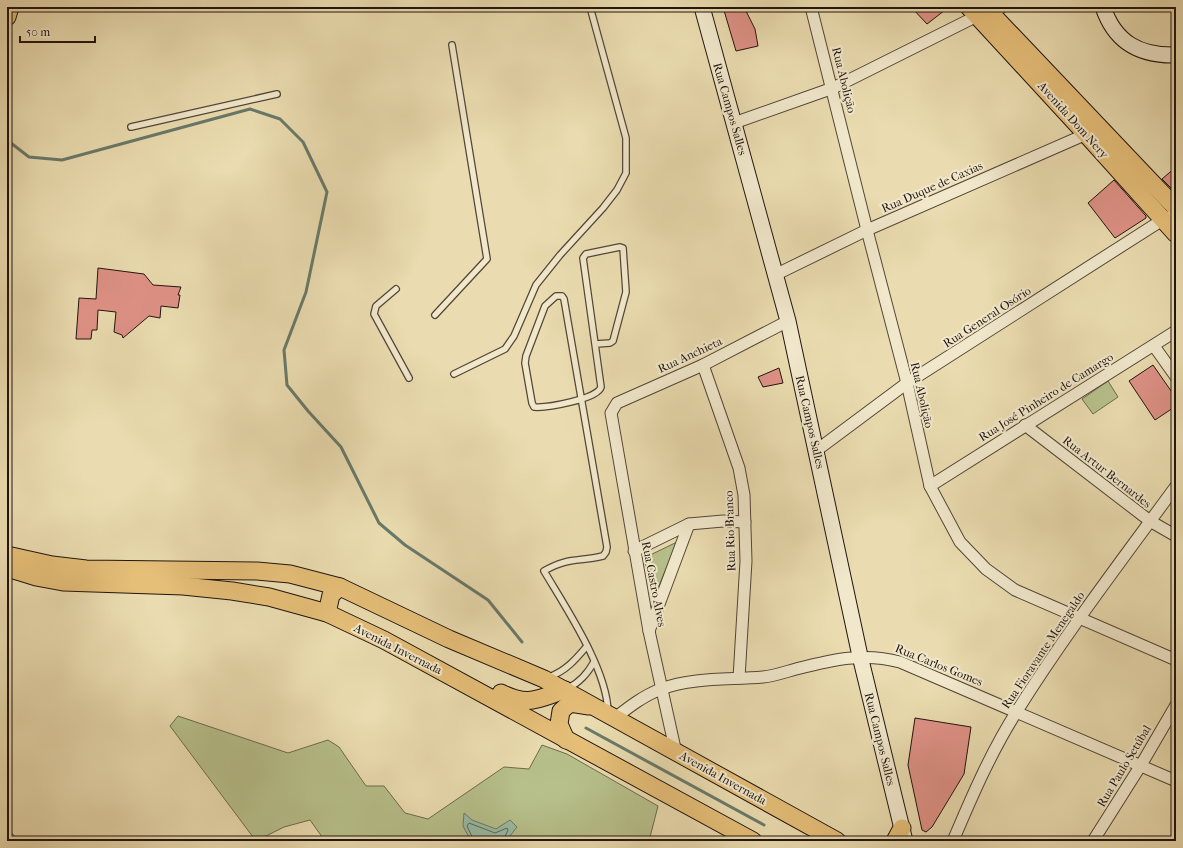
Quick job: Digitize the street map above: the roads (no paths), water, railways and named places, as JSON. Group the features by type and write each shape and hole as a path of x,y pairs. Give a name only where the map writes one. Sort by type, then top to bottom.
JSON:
{"main road":[{"path":"7,17 10,7"},
{"name":"Rua Campos Salles","path":"702,7 777,274 817,450 860,656 901,837"},
{"path":"1103,7 1108,22 1122,39 1138,50 1160,56 1176,55"},
{"name":"Avenida Dom Nery","path":"985,10 1093,131 1171,213 1176,234"},
{"name":"Avenida Invernada","path":"7,555 52,565 86,569 278,572 340,587 450,639 544,679 837,841"},
{"name":"Avenida Invernada","path":"7,568 36,577 63,582 216,589 269,597 327,613 384,640 753,841"},
{"path":"216,589 214,582 218,580 278,572"},
{"path":"327,613 332,595 340,587"},
{"path":"454,678 483,683 514,700 521,701 539,698 565,690"},
{"path":"539,698 544,679"},
{"path":"566,740 559,724 561,711 570,703 606,713"}],"street":[{"name":"Rua Abolição","path":"811,7 833,88 867,230 907,383 930,486 960,542 986,569 1015,590 1176,660"},
{"path":"734,123 833,88 985,10"},
{"name":"Rua Duque de Caxias","path":"777,274 867,230 1093,131"},
{"name":"Rua General Osório","path":"817,450 907,383 1171,213"},
{"name":"Rua Anchieta","path":"611,419 613,408 617,403 702,365 788,321"},
{"name":"Rua José Pinheiro de Camargo","path":"930,486 1176,331"},
{"path":"1154,346 1176,378"},
{"name":"Rua Rio Branco","path":"702,365 739,468 744,495 746,561 739,678"},
{"name":"Rua Castro Alves","path":"611,419 649,631 676,753"},
{"name":"Rua Artur Bernardes","path":"1025,425 1150,521 1176,536"},
{"name":"Rua Fioravante Menegaldo","path":"953,841 976,785 1016,712 1079,618 1176,486"},
{"path":"634,551 689,524 723,521 745,522"},
{"path":"649,631 689,524"},
{"name":"Rua Carlos Gomes","path":"606,713 634,703 661,689 686,682 765,677 825,662 860,656 883,657 900,662 1176,781"},
{"name":"Rua Paulo Setúbal","path":"1094,841 1141,766 1176,705"},
{"path":"7,837 11,841"}],"lane":[{"path":"454,374 504,349 514,336 536,285 560,255 603,208 617,190 626,173 626,138 590,7"},
{"path":"435,315 487,259 452,46"},
{"path":"131,127 277,94"},
{"path":"596,344 613,341 625,299 626,268 622,248 620,247 586,254 583,258 601,387 597,394 581,399 537,407 532,403 525,363 526,356 545,306 559,295 564,299 581,399 607,547 603,556 597,558 568,560 544,571 576,623 594,662 606,694 606,713"},
{"path":"396,289 376,306 374,314 409,378"},
{"path":"544,679 557,674 570,665 587,646"},
{"path":"565,690 578,683 587,674 594,662"}],"water":[{"path":"464,813 472,820 496,829 510,820 517,827 506,841 471,841 463,826"}],"waterway":[{"path":"7,140 29,157 62,160 250,109 280,119 303,142 327,192 306,292 284,350 287,385 308,411 341,447 379,523 405,545 488,600 522,642"},
{"path":"586,728 764,825"}]}
